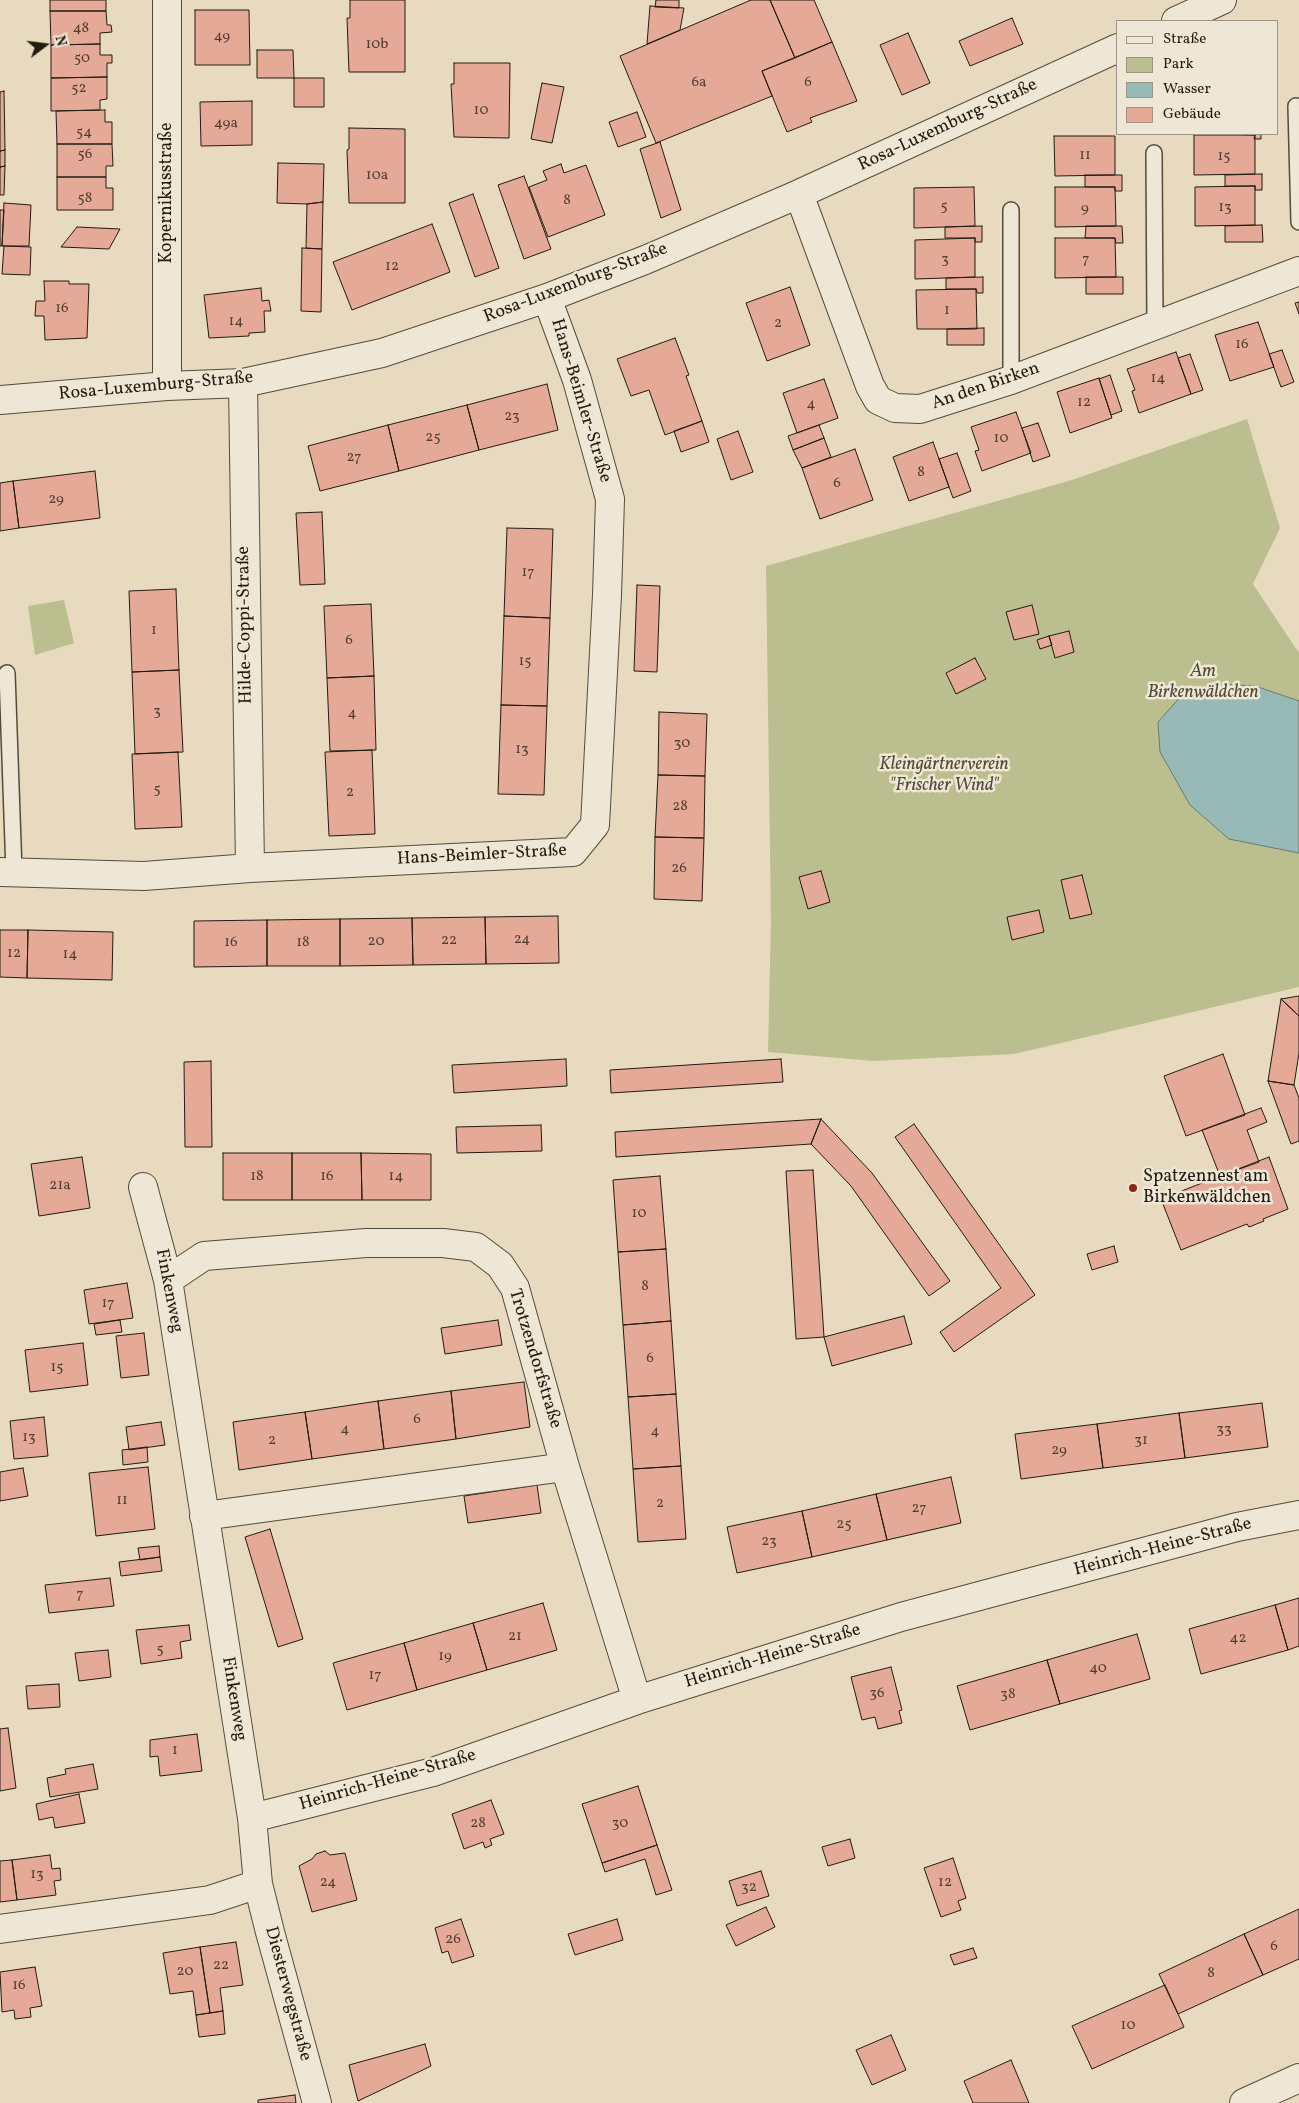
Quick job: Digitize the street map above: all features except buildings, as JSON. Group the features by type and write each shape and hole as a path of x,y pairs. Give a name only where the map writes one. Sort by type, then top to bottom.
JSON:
{"street":[{"name":"Kopernikusstraße","path":"167,0 168,386"},
{"path":"1178,20 1222,0"},
{"name":"Rosa-Luxemburg-Straße","path":"0,400 242,382 382,353 548,298 645,260 799,194 1116,49"},
{"name":"An den Birken","path":"799,194 870,386 878,400 895,408 920,409 1011,380 1299,271"},
{"name":"Hans-Beimler-Straße","path":"7,872 144,876 250,868 574,852 594,825 607,595 610,499 598,449 577,380 548,298"},
{"name":"Hilde-Coppi-Straße","path":"242,382 250,868"},
{"name":"Finkenweg","path":"143,1187 168,1280 252,1818 258,1884"},
{"name":"Trotzendorfstraße","path":"168,1280 204,1256 366,1243 443,1243 476,1247 500,1265 515,1288 565,1468 637,1700"},
{"path":"204,1516 565,1468"},
{"name":"Heinrich-Heine-Straße","path":"252,1818 433,1772 637,1700 902,1617 1237,1528 1299,1515"},
{"path":"0,1929 210,1900 258,1884"},
{"name":"Diesterwegstraße","path":"258,1884 317,2103"},
{"path":"1244,2103 1299,2078"}],"lane":[{"path":"1296,106 1299,222"},
{"path":"1154,153 1156,326"},
{"path":"1011,380 1012,210"},
{"path":"7,673 7,872"}],"green space":[{"path":"1247,419 1280,528 1253,584 1299,653 1299,987 1014,1054 874,1061 768,1052 771,921 766,566 1072,480"},
{"path":"64,600 74,643 35,655 28,606"}],"water":[{"path":"1222,684 1255,686 1299,701 1299,853 1229,839 1190,805 1160,752 1158,722 1182,695"}],"place":[{"name":"Spatzennest am Birkenwäldchen","path":"1133,1188"}],"park label":[{"name":"Am Birkenwäldchen","path":"1203,683"},
{"name":"Kleingärtnerverein \"Frischer Wind\"","path":"944,776"}]}
